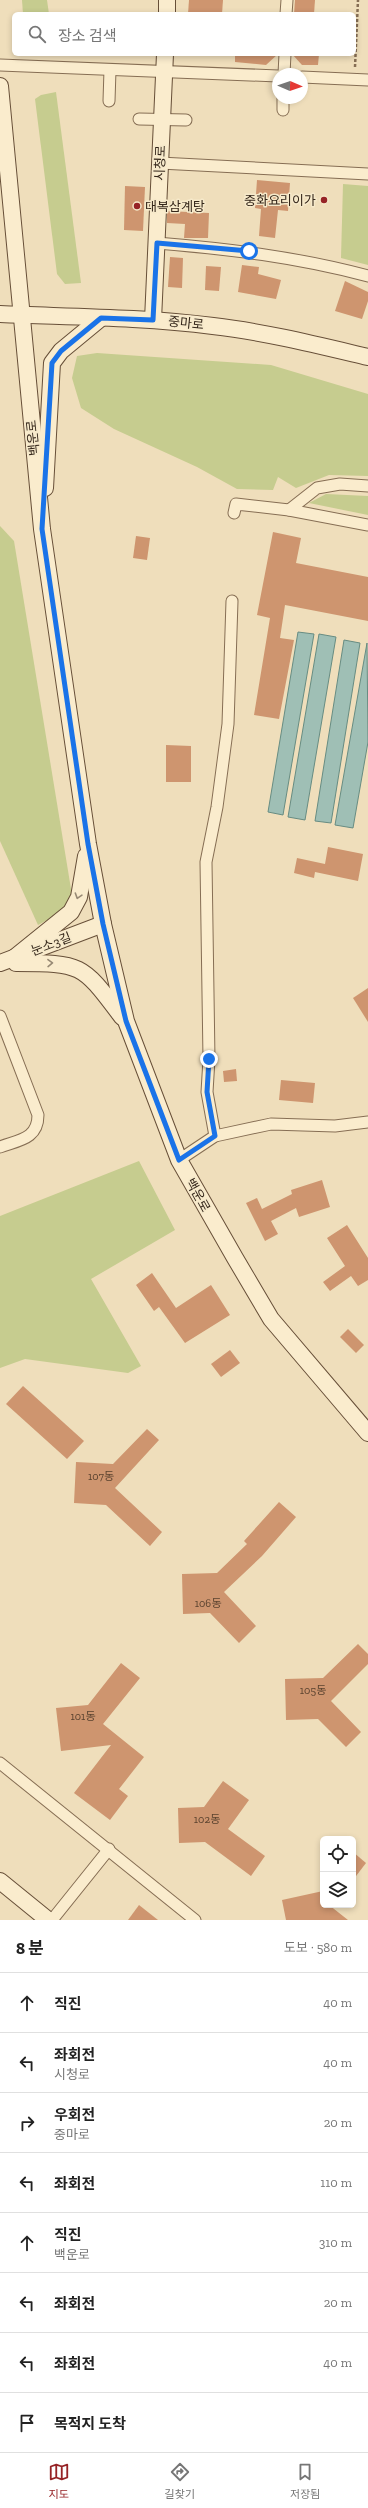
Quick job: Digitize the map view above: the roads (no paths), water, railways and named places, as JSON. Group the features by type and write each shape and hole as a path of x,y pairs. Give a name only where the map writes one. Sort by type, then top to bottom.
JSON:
{"main road":[{"path":"167,0 167,12"},
{"name":"시청로","path":"153,320 165,56"},
{"name":"백운로","path":"0,86 23,315 30,415 42,529 88,844 103,924 126,1021 179,1160 272,1318 368,1433"},
{"name":"중마로","path":"0,314 153,320 214,326 291,338 368,357"},
{"path":"42,529 52,363 61,351 101,318"},
{"path":"7,960 71,912 79,897 88,844"},
{"name":"눈소3길","path":"7,960 103,924"},
{"path":"7,960 16,963 60,963 74,966 93,978 126,1021"},
{"path":"0,1881 48,1920"}],"street":[{"path":"286,12 287,0"},
{"path":"284,68 285,56"},
{"path":"0,65 272,76"},
{"path":"109,101 110,70"},
{"path":"308,77 368,80"},
{"path":"283,104 283,110"},
{"path":"139,118 186,120"},
{"path":"160,163 368,174"},
{"path":"157,243 249,251 328,265 368,276"},
{"path":"289,510 317,488 340,484 368,486"},
{"path":"234,513 236,504 289,510 368,525"},
{"path":"215,1136 207,1092 209,1059 206,862 217,807 228,724 232,601"},
{"path":"0,1016 5,1048 38,1116 38,1126 32,1134 0,1147"},
{"path":"179,1160 215,1136 272,1124 335,1126 368,1122"},
{"path":"0,1763 109,1849 195,1920"},
{"path":"52,1920 109,1849"}],"water":[{"path":"298,632 314,634 283,815 268,812"},
{"path":"319,634 336,637 305,820 288,817"},
{"path":"344,640 360,643 331,823 315,821"},
{"path":"367,643 368,742 353,828 335,825"}],"place":[{"name":"중화요리이가","path":"324,200"},
{"name":"대복삼계탕","path":"137,206"}]}
